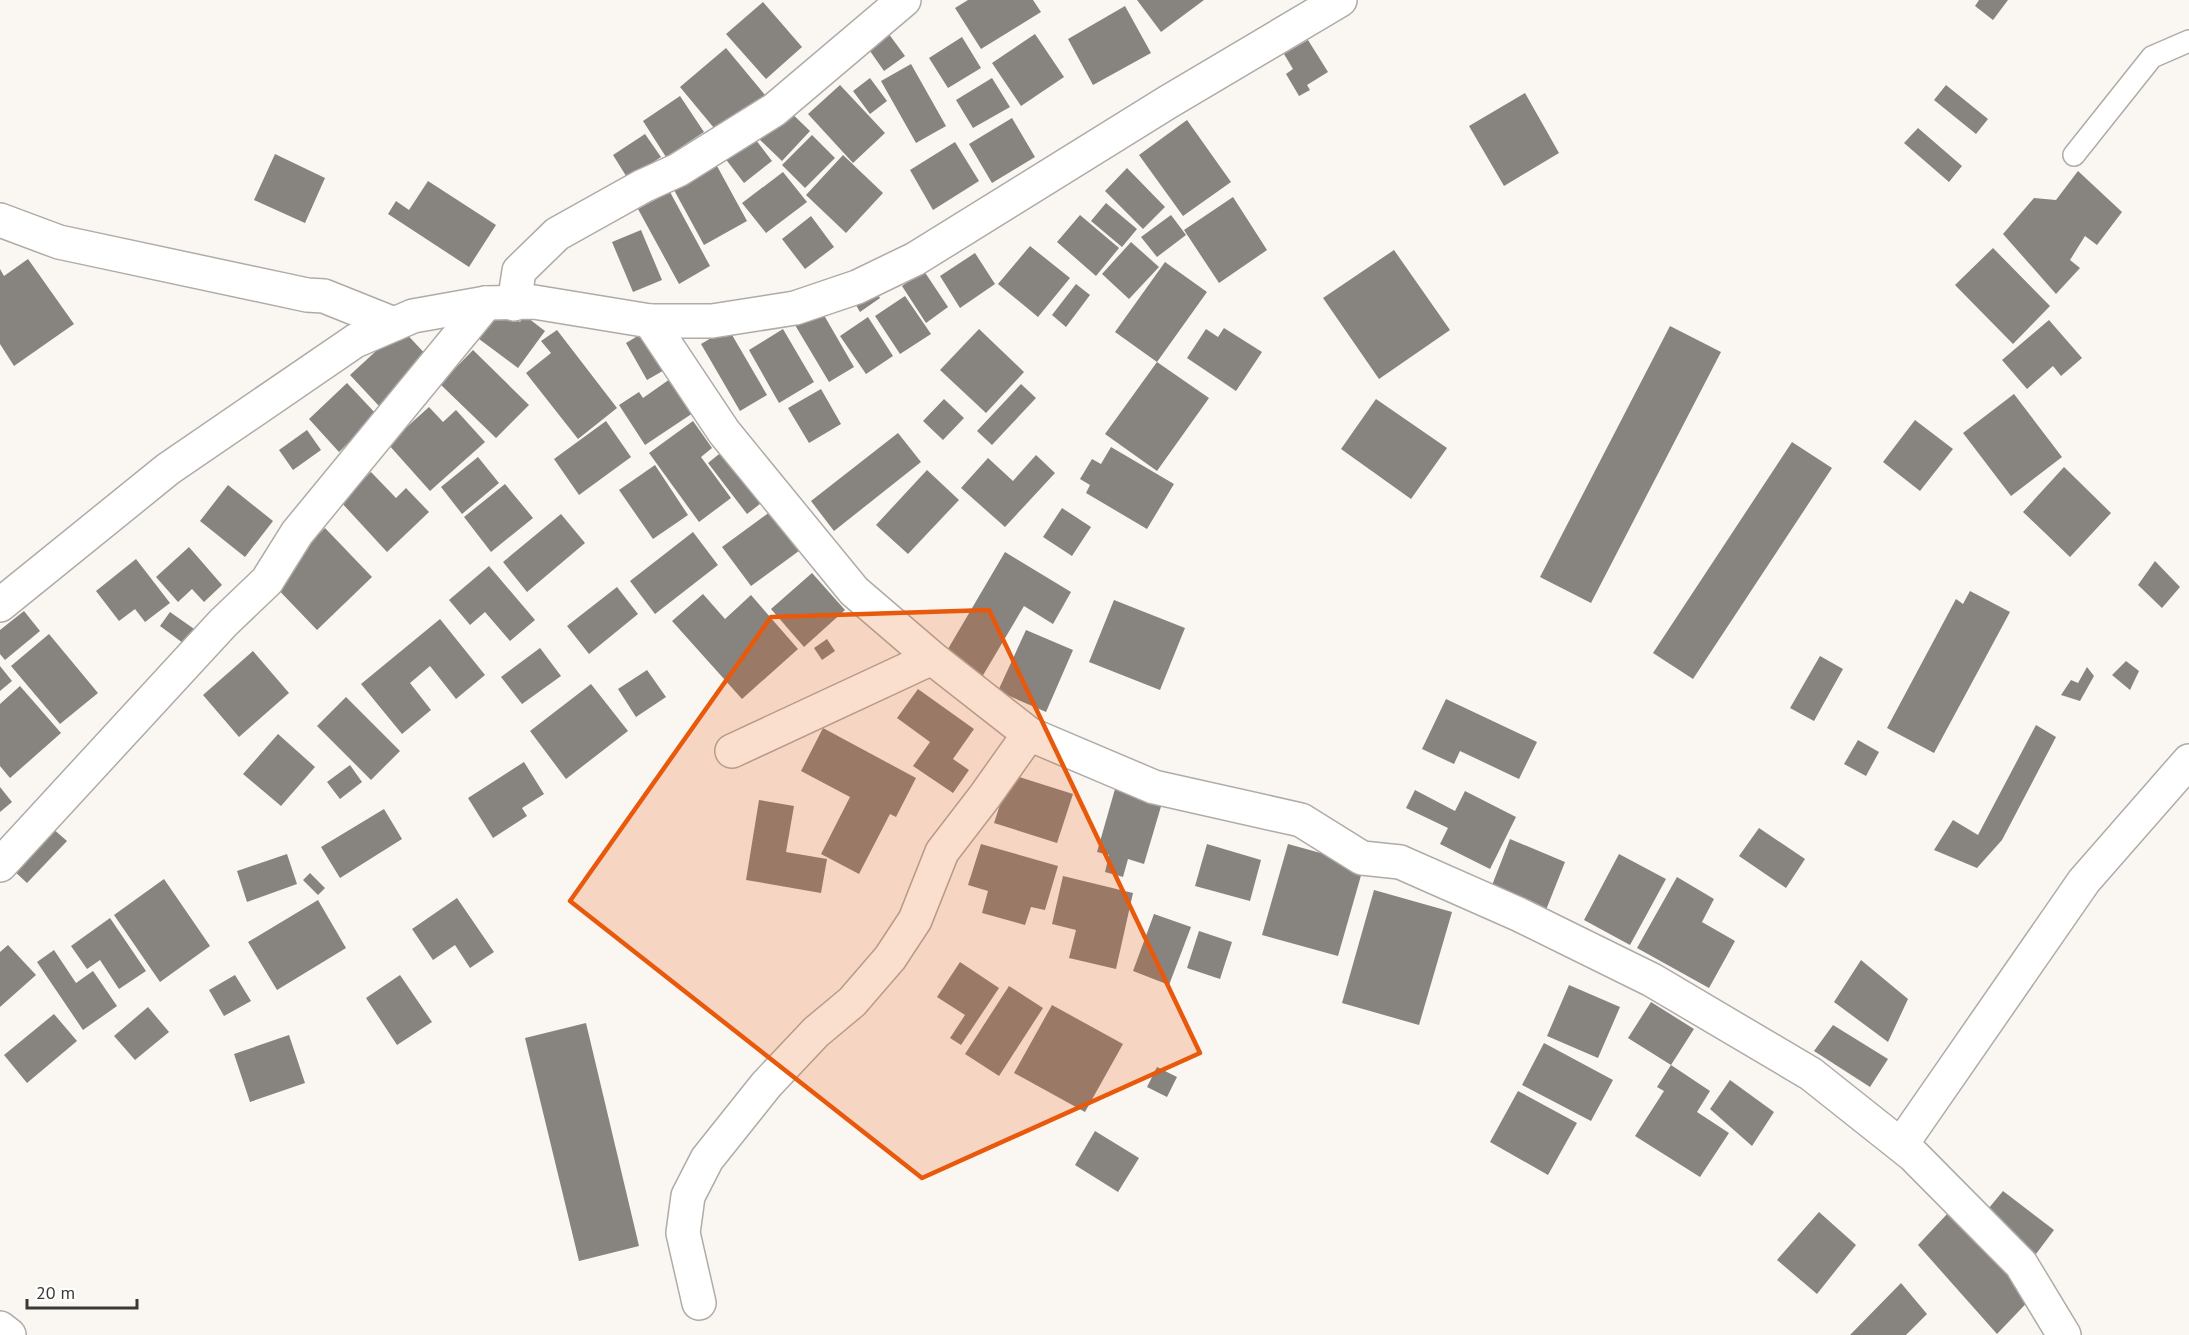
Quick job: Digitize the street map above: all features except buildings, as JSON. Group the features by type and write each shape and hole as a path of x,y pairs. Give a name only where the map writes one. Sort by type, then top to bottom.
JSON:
{"street":[{"path":"0,865 223,623 267,581 297,533 500,303 519,271 556,234 643,186 678,170 774,110 904,0"},
{"path":"0,605 168,469 355,341 413,316 500,303 534,302 650,321 712,321 795,308 857,287 915,259 1168,102 1340,0"},
{"path":"0,220 59,242 307,295 324,296 394,324"},
{"path":"650,321 724,432 854,591 932,658 1029,734 1154,787 1301,820 1362,858 1400,862 1520,915 1652,980 1811,1074 1901,1145 2021,1264 2064,1335"},
{"path":"732,751 932,658"},
{"path":"699,1303 683,1233 688,1196 707,1159 766,1085 816,1032 852,1002 890,958 915,920 942,852 1029,734"},
{"path":"1901,1145 2084,881 2189,761"},
{"path":"0,1328 9,1335"}],"lane":[{"path":"2074,155 2152,57 2189,41"}],"highlighted area":[{"path":"989,610 1200,1053 922,1178 570,901 771,617"}]}
